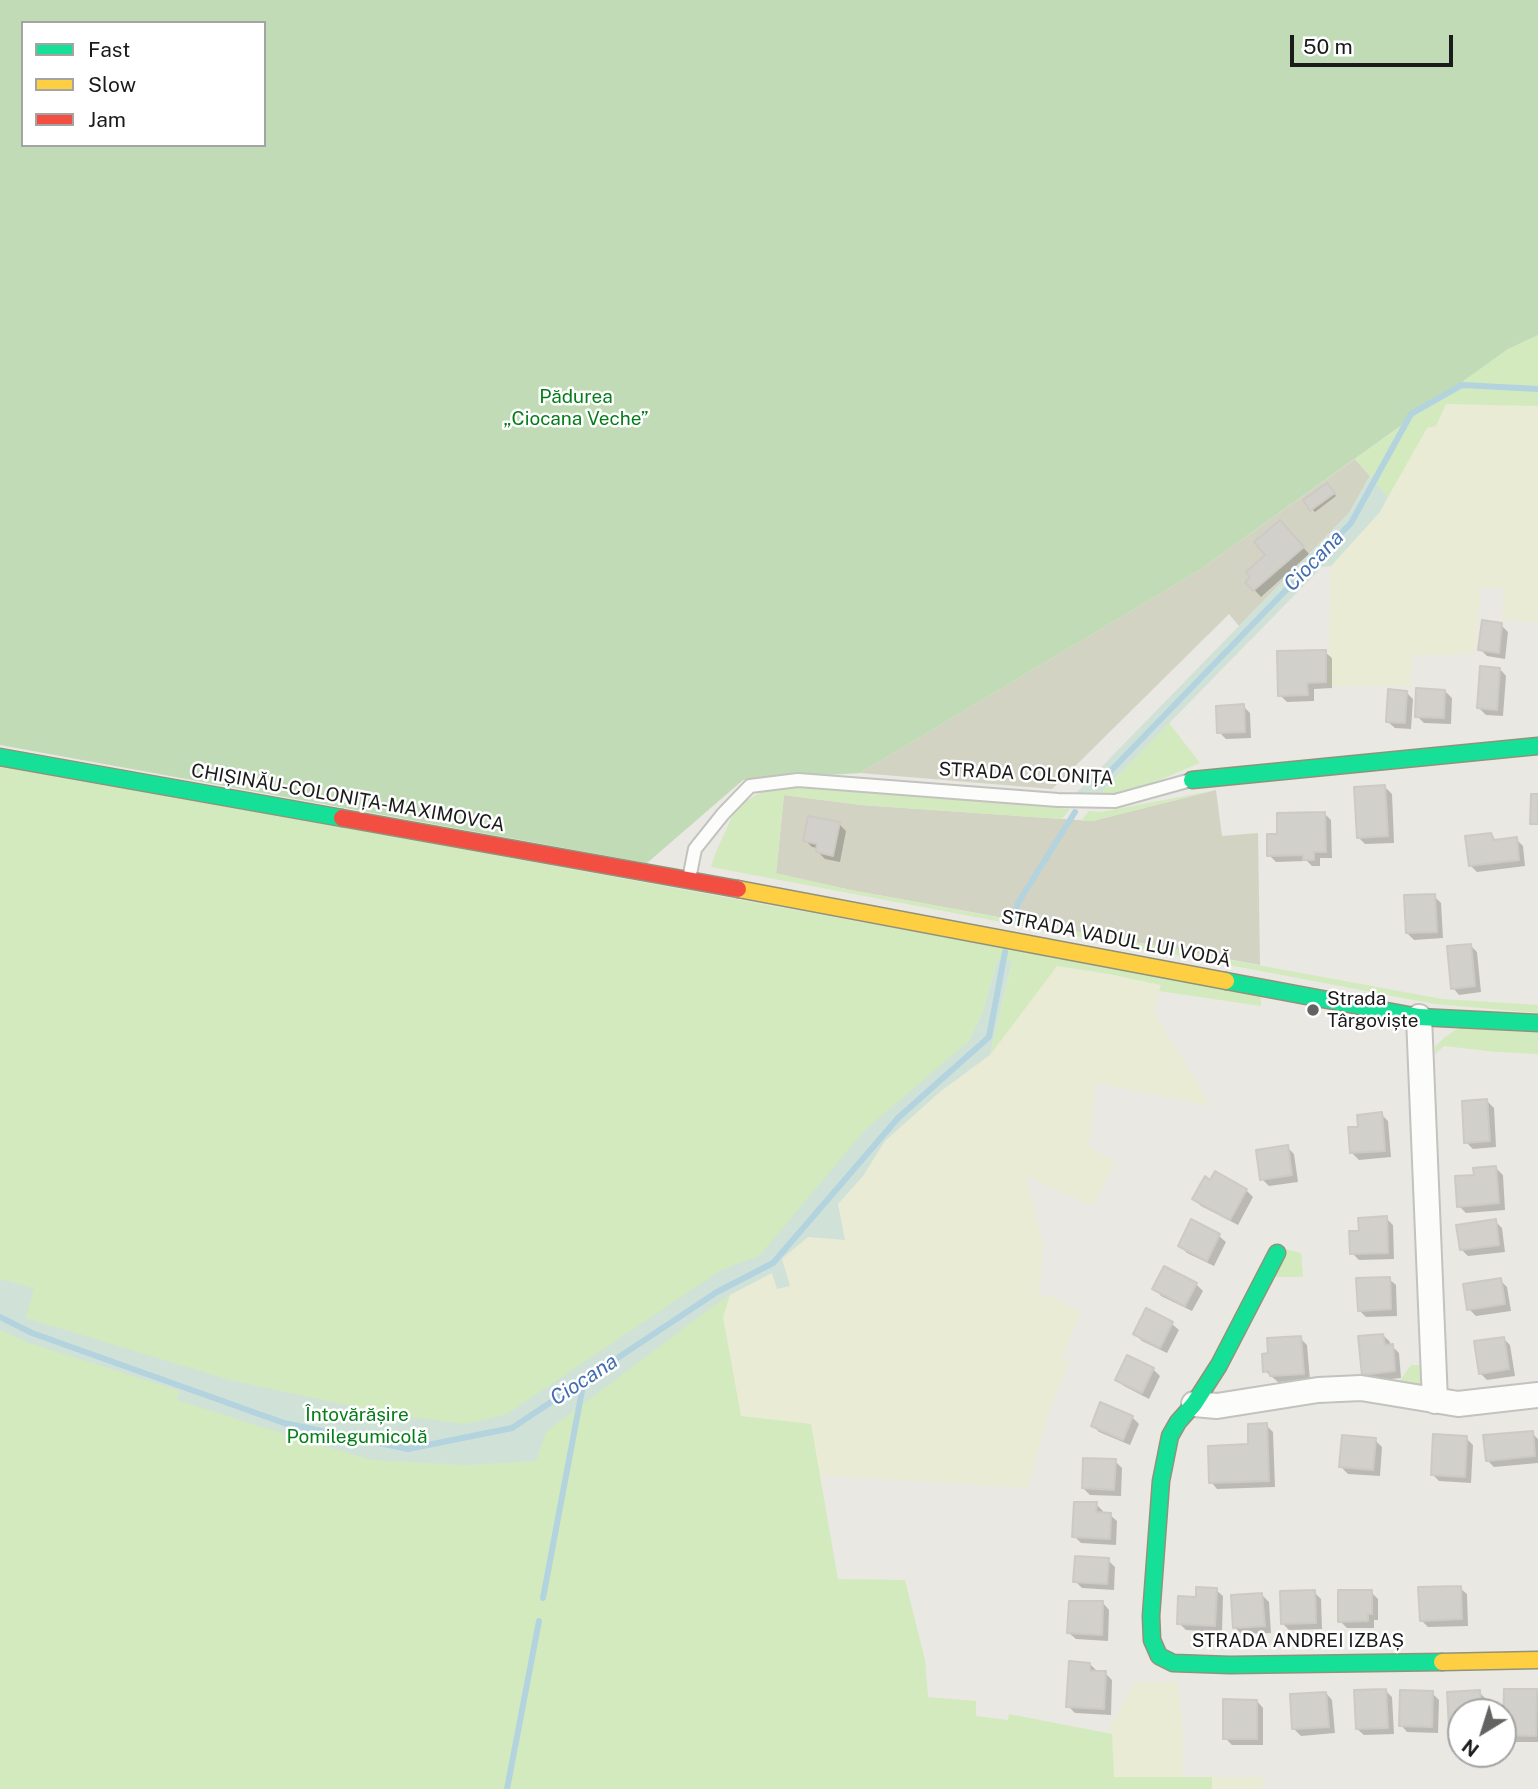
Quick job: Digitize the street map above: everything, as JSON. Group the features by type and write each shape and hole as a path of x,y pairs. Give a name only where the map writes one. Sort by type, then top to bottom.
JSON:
{"street":[{"name":"STRADA COLONIȚA","path":"1192,780 1538,746"},
{"name":"CHIȘINĂU-COLONIȚA-MAXIMOVCA","path":"0,757 689,880"},
{"name":"STRADA VADUL LUI VODĂ","path":"689,880 1419,1017 1538,1023"},
{"path":"1419,1017 1435,1401"},
{"name":"STRADA ANDREI IZBAȘ","path":"1277,1253 1219,1365 1170,1436 1161,1481 1151,1616 1152,1640 1159,1656 1173,1663 1230,1665 1538,1660"},
{"path":"1194,1404 1217,1406 1318,1390 1362,1388 1458,1404 1538,1395"}],"lane":[{"name":"STRADA COLONIȚA","path":"689,880 695,849 750,786 798,780 1115,802 1192,780"}],"shaded area":[{"path":"1446,404 1538,406 1538,621 1502,620 1504,589 1481,587 1474,654 1412,655 1411,686 1328,686 1331,566 1380,512 1427,427 1436,426"},
{"path":"1355,459 1370,476 1349,513 1239,626 1229,614 1052,789 860,773 1198,571"},
{"path":"1216,790 1222,836 1258,833 1260,965 776,874 784,795 861,805 1092,821"},
{"path":"1056,966 1161,984 1154,1012 1211,1106 1096,1083 1089,1147 1115,1162 1092,1206 1026,1176 1043,1245 1039,1295 1052,1296 1081,1312 1062,1357 1070,1361 1049,1410 1028,1488 819,1475 811,1424 741,1416 723,1317 730,1295 773,1273 782,1259 808,1237 845,1240 838,1204 863,1176 885,1141 941,1091 990,1055"},
{"path":"1178,1682 1183,1736 1183,1777 1113,1777 1112,1734 1106,1733 1135,1683"},
{"path":"1212,1777 1263,1777 1263,1789 1212,1789"}],"green space":[{"name":"Pădurea „Ciocana Veche”","path":"0,0 1538,0 1538,335 1508,349 1198,571 860,773 743,780 647,863 0,745"},
{"path":"1538,335 1538,406 1446,404 1436,426 1427,428 1388,497 1355,459 1508,349"},
{"path":"1370,476 1388,497 1380,512 1331,566 1322,567 1099,795 1076,793 1349,513"},
{"path":"1169,723 1200,763 1133,791 1099,795"},
{"name":"Întovărășire Pomilegumicolă","path":"0,765 1261,995 1261,1006 1159,991 1161,985 1057,966 990,1055 1012,962 998,959 982,1014 969,1041 766,1262 705,1311 730,1295 723,1317 741,1416 811,1424 838,1579 905,1580 925,1660 928,1697 976,1701 976,1716 1008,1720 1009,1714 1112,1734 1114,1777 1212,1777 1212,1789 0,1789"},
{"path":"800,785 1070,809 1062,819 861,805 784,795 776,873 851,890 1442,999 1538,1005 1538,1013 1435,1004 711,867 737,806 765,790"},
{"path":"1216,790 1092,821 1081,821 1089,811 1101,812"},
{"path":"998,959 1012,961 990,1055 941,1091 885,1141 863,1176 838,1204 845,1240 808,1237 782,1259 790,1286 777,1289 772,1273 730,1295 705,1312 546,1432 536,1461 466,1465 372,1460 177,1400 180,1391 29,1343 0,1330 0,1279 34,1288 26,1318 230,1380 388,1414 466,1424 507,1414 721,1270 760,1255 865,1130 969,1041 982,1014"},
{"path":"1460,1027 1538,1033 1538,1054 1444,1046 1435,1054 1435,1047"},
{"path":"1285,1249 1301,1253 1303,1277 1273,1277"},
{"path":"1411,1365 1425,1365 1422,1392 1397,1385"}],"building":[{"path":"1327,483 1335,493 1310,511 1303,500"},
{"path":"1280,520 1304,547 1253,591 1245,582 1250,577 1246,572 1265,555 1254,542"},
{"path":"1482,620 1502,623 1499,653 1478,650"},
{"path":"1326,650 1326,682 1307,683 1308,695 1278,696 1277,651"},
{"path":"1480,666 1500,668 1497,710 1477,708"},
{"path":"1416,688 1445,690 1444,718 1415,717"},
{"path":"1388,689 1407,691 1405,723 1386,722"},
{"path":"1244,704 1245,732 1217,733 1216,706"},
{"path":"1385,785 1388,836 1357,838 1354,787"},
{"path":"1531,794 1538,794 1538,824 1530,824"},
{"path":"1325,812 1326,852 1314,852 1314,860 1303,860 1303,855 1267,856 1267,834 1277,834 1277,813"},
{"path":"808,816 840,822 833,856 816,852 817,844 803,841"},
{"path":"1491,833 1494,840 1517,837 1519,860 1469,866 1465,836"},
{"path":"1435,894 1437,932 1406,933 1404,895"},
{"path":"1471,944 1475,986 1451,989 1447,946"},
{"path":"1487,1099 1490,1141 1464,1143 1462,1101"},
{"path":"1382,1112 1385,1151 1350,1153 1348,1127 1358,1127 1357,1115"},
{"path":"1288,1145 1292,1175 1260,1180 1256,1150"},
{"path":"1496,1166 1499,1203 1457,1207 1455,1176 1474,1175 1473,1168"},
{"path":"1215,1171 1247,1189 1230,1220 1192,1199 1205,1176 1210,1180"},
{"path":"1387,1216 1388,1253 1350,1254 1349,1231 1359,1231 1358,1218"},
{"path":"1191,1219 1220,1234 1207,1261 1178,1246"},
{"path":"1496,1219 1499,1245 1460,1250 1456,1225"},
{"path":"1164,1266 1197,1283 1185,1306 1152,1289"},
{"path":"1390,1277 1391,1309 1358,1311 1356,1278"},
{"path":"1501,1278 1505,1304 1467,1310 1463,1284"},
{"path":"1146,1308 1173,1322 1160,1348 1133,1334"},
{"path":"1383,1334 1385,1345 1393,1344 1395,1371 1362,1375 1358,1336"},
{"path":"1301,1336 1304,1374 1270,1376 1269,1371 1263,1372 1262,1354 1268,1353 1267,1338"},
{"path":"1504,1337 1509,1369 1479,1374 1474,1341"},
{"path":"1127,1355 1154,1368 1142,1393 1115,1380"},
{"path":"1100,1402 1133,1416 1123,1440 1091,1426"},
{"path":"1267,1423 1269,1481 1209,1483 1208,1446 1248,1444 1248,1424"},
{"path":"1533,1431 1535,1456 1486,1461 1483,1435"},
{"path":"1433,1434 1467,1436 1465,1477 1431,1475"},
{"path":"1342,1435 1376,1438 1373,1470 1339,1467"},
{"path":"1083,1458 1116,1459 1114,1490 1082,1488"},
{"path":"1074,1502 1097,1502 1096,1512 1111,1513 1110,1539 1072,1537"},
{"path":"1075,1556 1109,1558 1107,1584 1073,1582"},
{"path":"1461,1586 1462,1619 1420,1621 1418,1587"},
{"path":"1196,1587 1217,1588 1215,1626 1177,1624 1178,1596 1196,1597"},
{"path":"1315,1590 1316,1623 1281,1624 1280,1591"},
{"path":"1338,1590 1372,1590 1372,1614 1368,1614 1368,1621 1338,1622"},
{"path":"1262,1593 1265,1626 1233,1628 1231,1595"},
{"path":"1069,1601 1103,1601 1102,1635 1067,1633"},
{"path":"1069,1661 1090,1663 1090,1671 1106,1671 1104,1709 1066,1707"},
{"path":"1386,1689 1388,1728 1356,1729 1354,1690"},
{"path":"1504,1689 1537,1689 1536,1736 1517,1735 1517,1698 1504,1698"},
{"path":"1400,1690 1433,1691 1432,1727 1399,1726"},
{"path":"1480,1690 1480,1698 1447,1698 1447,1692"},
{"path":"1326,1692 1329,1727 1292,1729 1290,1694"},
{"path":"1223,1699 1257,1700 1257,1739 1223,1739"}],"waterway":[{"name":"Ciocana","path":"1097,785 1351,523 1411,414 1462,385 1538,389"},
{"name":"Ciocana","path":"1013,921 1018,903 1075,812"},
{"name":"Ciocana","path":"0,1317 32,1333 284,1423 408,1449 512,1428 717,1292 773,1263 898,1118 989,1037 1005,952"},
{"path":"543,1598 584,1380"},
{"path":"507,1789 539,1621"}],"traffic: fast":[{"path":"1192,780 1538,746"},
{"path":"0,757 342,818"},
{"path":"1226,981 1419,1017 1538,1023"},
{"path":"1277,1253 1219,1365 1170,1436 1161,1481 1151,1616 1152,1640 1159,1656 1173,1663 1230,1665 1442,1662"}],"traffic: slow":[{"path":"738,889 1226,981"},
{"path":"1442,1662 1538,1660"}],"traffic: jam":[{"path":"342,818 738,889"}],"place":[{"name":"Strada Târgoviște","path":"1313,1010"}]}
